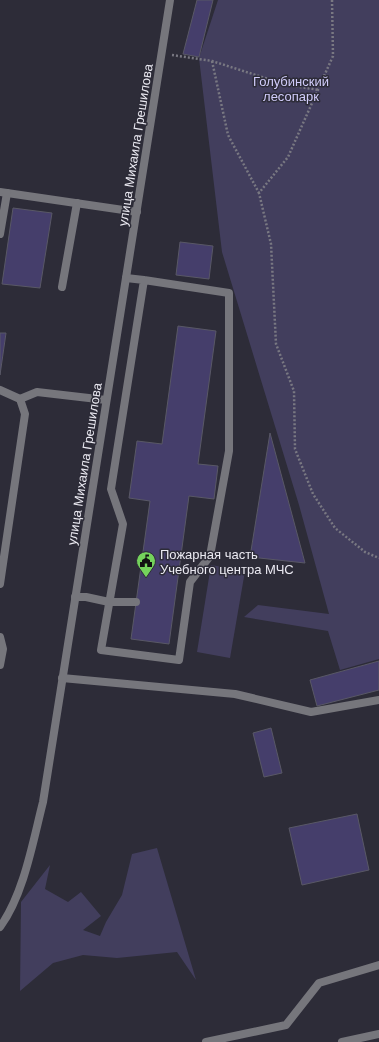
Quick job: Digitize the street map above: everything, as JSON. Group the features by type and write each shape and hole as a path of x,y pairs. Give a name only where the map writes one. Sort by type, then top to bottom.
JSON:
{"street":[{"name":"улица Михаила Грешилова","path":"0,927 15,900 43,802 170,0"},
{"path":"0,234 3,192 137,212"},
{"path":"62,287 77,203"},
{"path":"126,278 144,280 229,293 229,451 210,556 190,582 179,660 101,650 123,524 111,489 144,280"},
{"path":"0,390 20,399 37,392 106,400"},
{"path":"0,584 25,414 20,399"},
{"path":"75,597 86,597 109,602 136,602"},
{"path":"0,637 3,649 0,665"},
{"path":"62,678 234,694 312,712 379,700"},
{"path":"206,1042 286,1025 318,983 379,965"},
{"path":"342,1042 379,1034"}],"path":[{"path":"259,193 288,157 333,56 332,0"},
{"path":"162,52 175,56 212,61 287,85 319,90"},
{"path":"212,61 228,135 259,193 271,244 276,344 294,391 295,449 313,494 335,528 365,552 379,558"}],"green space":[{"name":"Голубинский лесопарк","path":"218,0 379,0 379,659 340,670 328,631 244,617 258,605 329,614 299,505 222,252 199,58"},
{"path":"211,565 245,571 230,658 197,652"},
{"path":"157,848 196,980 177,952 117,958 83,955 53,963 20,991 21,902 50,865 45,889 68,902 81,892 101,916 83,930 100,936 106,922 122,895 132,854"}],"building":[{"path":"197,0 213,0 199,57 183,54"},
{"path":"13,208 52,213 40,288 2,284"},
{"path":"180,242 213,246 209,279 176,275"},
{"path":"178,326 216,331 198,464 218,466 214,499 189,496 169,644 131,639 150,501 129,498 137,441 162,444"},
{"path":"0,333 6,333 0,375"},
{"path":"270,433 305,563 250,557"},
{"path":"379,661 379,690 317,706 310,680"},
{"path":"271,728 282,773 264,777 253,733"},
{"path":"357,814 369,870 302,885 289,828"}],"place":[{"name":"Пожарная часть Учебного центра МЧС","path":"146,578"}]}
